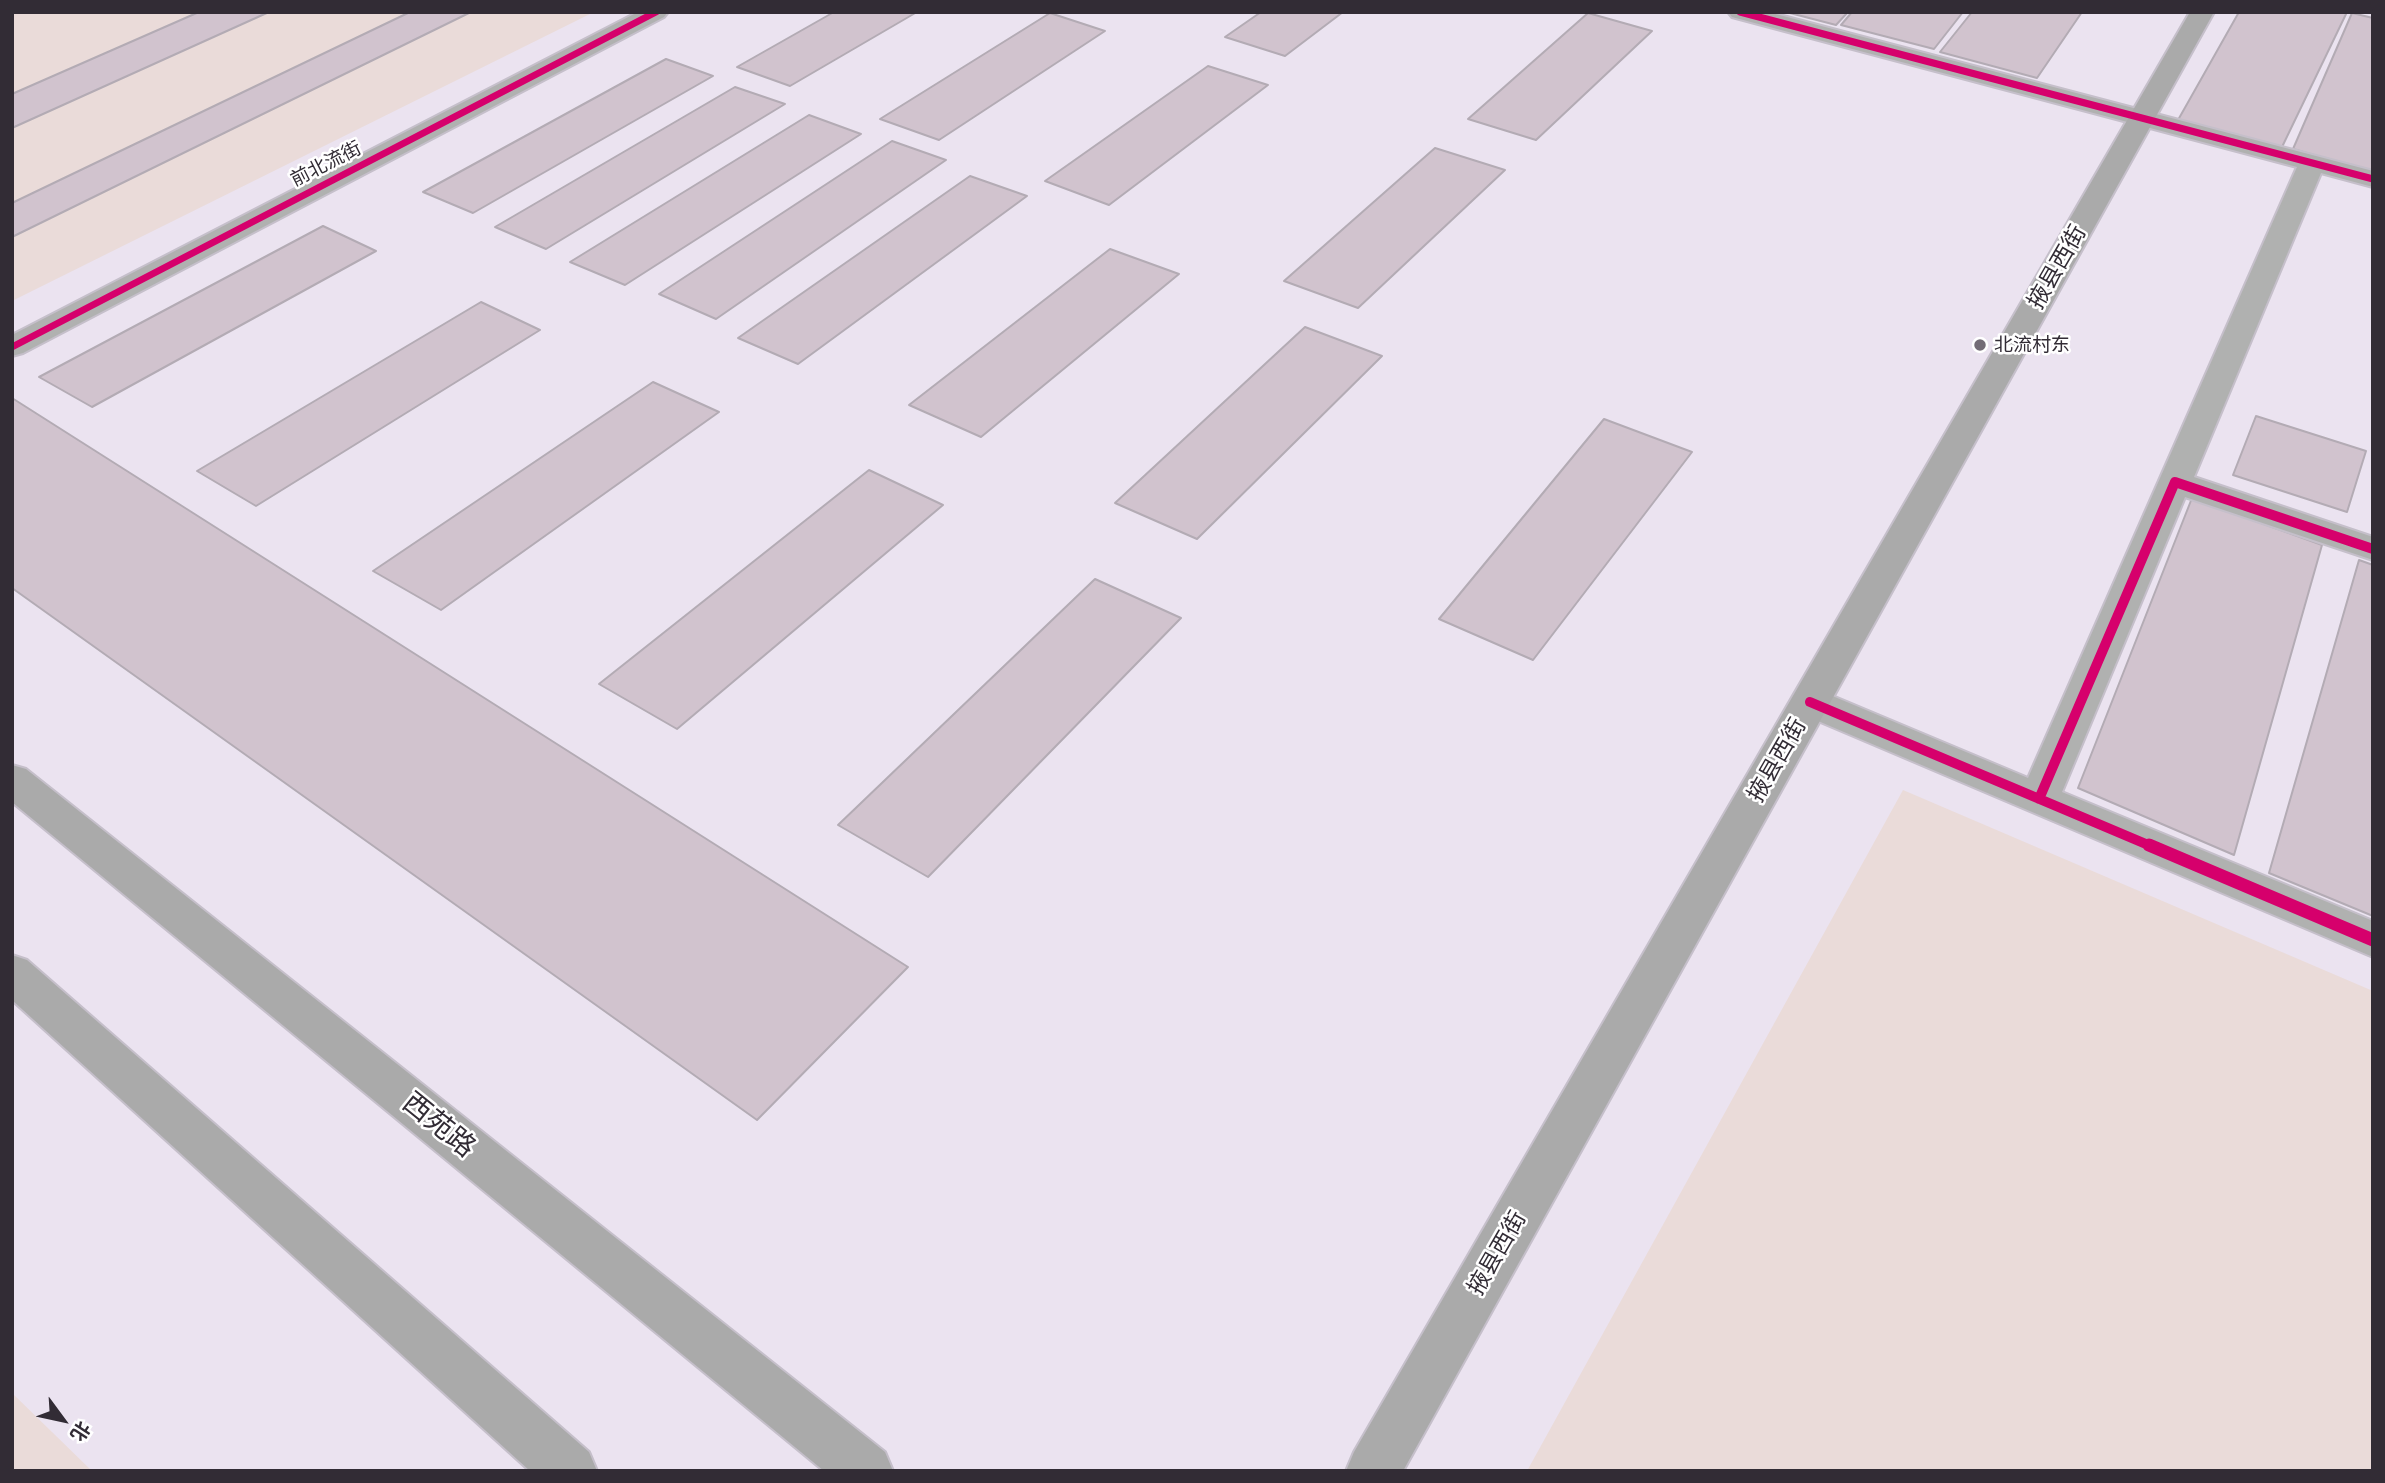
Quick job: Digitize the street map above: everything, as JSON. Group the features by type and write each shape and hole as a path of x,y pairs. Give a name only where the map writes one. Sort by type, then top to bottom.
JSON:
{"main road":[{"name":"掖县西街","path":"1373,1471 2202,12"},
{"name":"西苑路","path":"12,780 866,1471"},
{"path":"12,973 570,1471"}],"street":[{"name":"前北流街","path":"12,347 656,12"},
{"path":"1740,12 2373,179"},
{"path":"2039,799 2312,163"},
{"path":"2175,482 2373,549"},
{"path":"1810,702 2373,940"}],"shaded area":[{"path":"12,12 594,12 12,301"},
{"path":"1903,790 2373,991 2373,1471 1527,1471"},
{"path":"12,1393 92,1471 12,1471"}],"building":[{"path":"199,12 269,12 12,128 12,94"},
{"path":"410,12 471,12 12,237 12,203"},
{"path":"834,12 917,12 790,86 737,67"},
{"path":"1261,12 1343,12 1285,56 1225,37"},
{"path":"1786,12 1848,12 1836,25"},
{"path":"1852,12 1963,12 1934,49 1841,25"},
{"path":"1972,12 2082,12 2037,78 1940,52"},
{"path":"2239,12 2347,12 2282,147 2178,120"},
{"path":"1050,13 1105,31 939,140 880,119"},
{"path":"1588,13 1652,31 1536,140 1468,119"},
{"path":"2352,13 2373,18 2373,172 2293,149"},
{"path":"666,59 713,76 473,213 423,192"},
{"path":"1208,66 1268,85 1109,205 1045,181"},
{"path":"735,87 785,104 546,249 495,227"},
{"path":"809,115 861,134 625,285 570,262"},
{"path":"892,141 946,160 716,319 659,294"},
{"path":"1435,148 1505,170 1358,308 1284,281"},
{"path":"970,176 1027,196 798,364 738,338"},
{"path":"323,226 376,251 92,407 39,377"},
{"path":"1110,249 1179,274 981,437 909,405"},
{"path":"481,302 540,330 256,506 197,471"},
{"path":"1305,327 1382,356 1197,539 1115,503"},
{"path":"653,382 719,412 441,610 373,571"},
{"path":"12,398 908,967 757,1120 12,588"},
{"path":"2256,416 2366,451 2347,512 2233,475"},
{"path":"1604,419 1692,452 1533,660 1439,619"},
{"path":"869,470 943,505 677,729 599,684"},
{"path":"2192,498 2322,545 2234,855 2078,788"},
{"path":"2359,560 2373,565 2373,916 2269,873"},
{"path":"1095,579 1181,618 928,877 838,825"}],"cycle path":[{"path":"12,347 656,12"},
{"path":"1740,12 2373,179"},
{"path":"2039,799 2175,482 2373,549"},
{"path":"1810,702 2373,940"}],"place":[{"name":"北流村东","path":"1980,345"}]}
